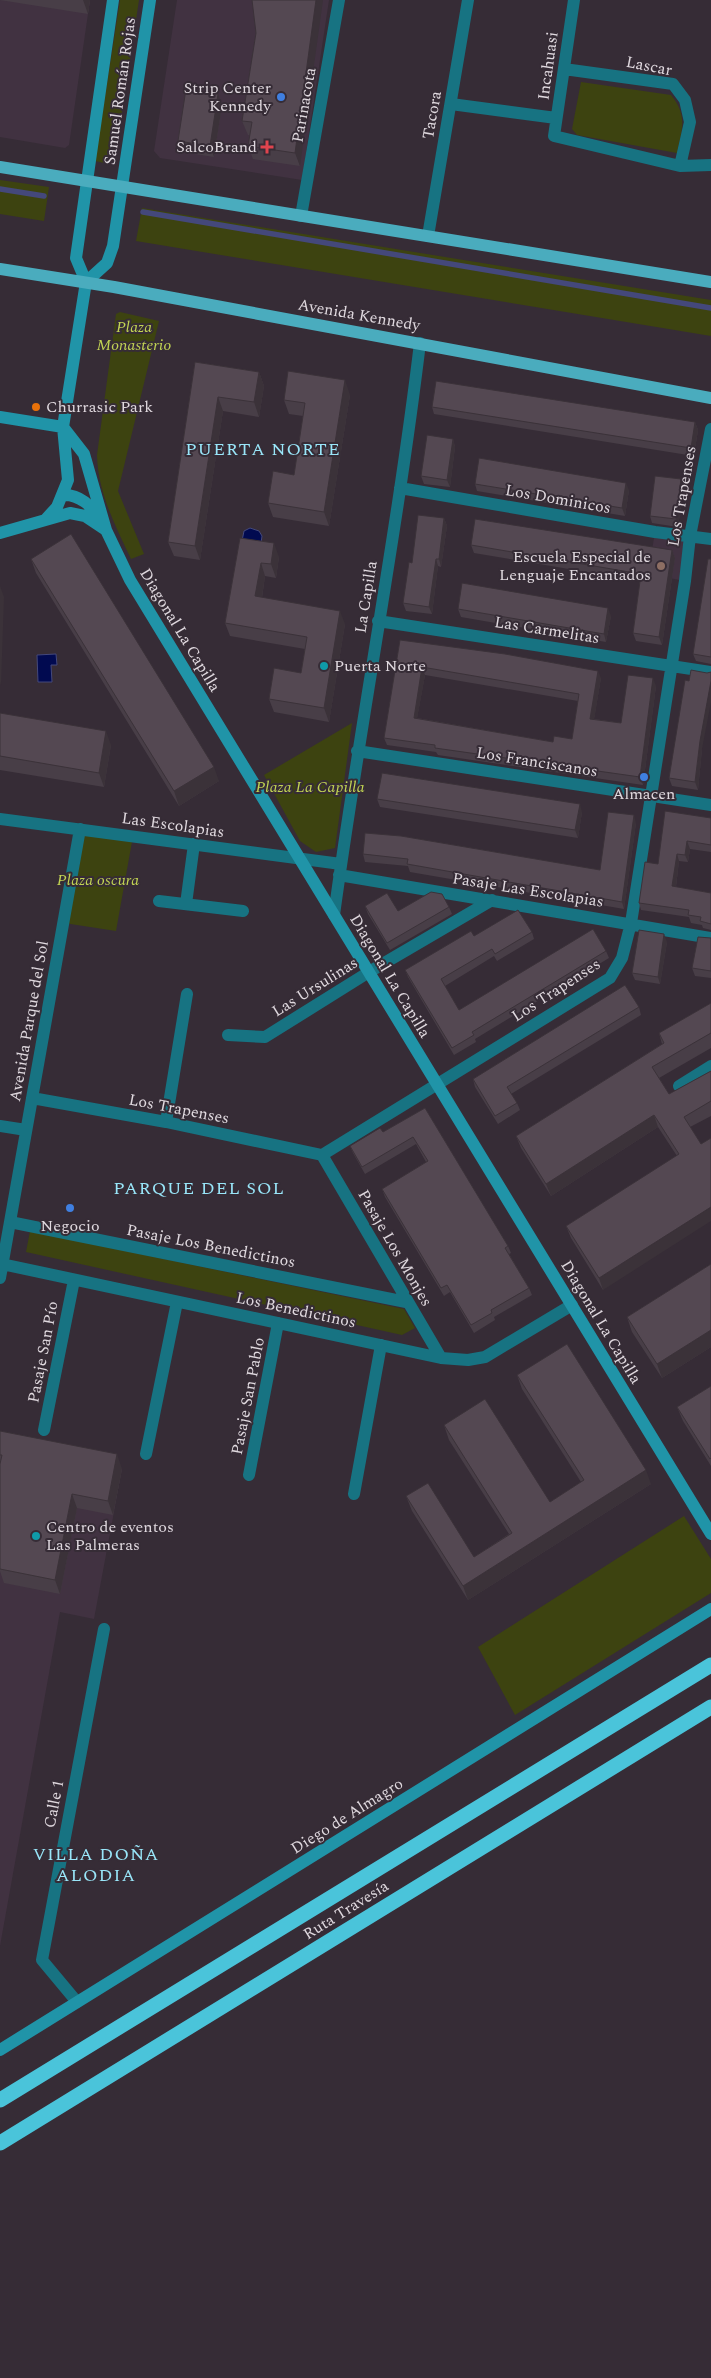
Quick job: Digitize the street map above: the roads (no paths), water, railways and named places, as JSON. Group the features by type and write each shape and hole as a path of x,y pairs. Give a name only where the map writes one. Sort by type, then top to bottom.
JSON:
{"highway":[{"name":"Ruta Travesía","path":"0,2100 711,1665"},
{"name":"Ruta Travesía","path":"0,2143 711,1707"}],"main road":[{"path":"0,167 711,282"},
{"name":"Avenida Kennedy","path":"0,269 86,282 711,398"}],"street":[{"name":"Samuel Román Rojas","path":"113,0 76,258 86,282 107,263 113,246 150,0"},
{"name":"Parinacota","path":"301,216 339,0"},
{"name":"Tacora","path":"428,236 468,0"},
{"name":"Incahuasi","path":"574,0 554,136 680,166"},
{"name":"Lascar","path":"564,69 672,84 685,100 690,122 680,166"},
{"path":"451,104 556,118"},
{"path":"680,166 711,165"},
{"path":"46,519 63,495 68,480 62,426 86,282"},
{"name":"La Capilla","path":"334,915 357,751 400,488 420,343"},
{"path":"0,417 62,426"},
{"name":"Diagonal La Capilla","path":"62,426 84,454 106,530 130,580 711,1534"},
{"name":"Los Trapenses","path":"32,1098 166,1122 322,1155 610,978 622,958 631,923 672,666 690,536 711,429"},
{"name":"Los Dominicos","path":"400,488 655,532 711,539"},
{"path":"63,495 76,497 88,504 96,512 106,530"},
{"path":"0,534 70,513 85,516 106,530"},
{"name":"Las Carmelitas","path":"378,620 711,672"},
{"name":"Los Franciscanos","path":"357,751 711,805"},
{"name":"Las Escolapias","path":"0,819 300,859 340,869"},
{"name":"Avenida Parque del Sol","path":"0,1278 80,829"},
{"path":"186,904 194,844"},
{"name":"Pasaje Las Escolapias","path":"340,869 492,900 711,938"},
{"name":"Las Ursulinas","path":"228,1034 265,1037 369,972 492,900"},
{"path":"159,901 243,911"},
{"path":"166,1122 187,994"},
{"path":"678,1086 711,1066"},
{"path":"0,1126 26,1130"},
{"name":"Pasaje Los Monjes","path":"322,1155 406,1302 441,1358"},
{"name":"Pasaje Los Benedictinos","path":"10,1222 406,1302"},
{"name":"Los Benedictinos","path":"2,1264 441,1358 468,1360 485,1357 572,1305"},
{"name":"Pasaje San Pío","path":"44,1430 74,1280"},
{"path":"146,1454 178,1302"},
{"name":"Pasaje San Pablo","path":"249,1475 278,1323"},
{"path":"354,1494 381,1345"},
{"name":"Diego de Almagro","path":"0,2050 711,1609"},
{"name":"Calle 1","path":"77,2002 42,1960 104,1629"}],"waterway":[{"path":"0,189 44,196"},
{"path":"143,212 711,308"}],"place":[{"name":"Strip Center Kennedy","path":"281,97"},
{"name":"SalcoBrand","path":"267,147"},
{"name":"Churrasic Park","path":"36,407"},
{"name":"Escuela Especial de Lenguaje Encantados","path":"661,566"},
{"name":"Puerta Norte","path":"324,666"},
{"name":"Almacen","path":"644,777"},
{"name":"Negocio","path":"70,1208"},
{"name":"Centro de eventos Las Palmeras","path":"36,1536"}],"district":[{"name":"PUERTA NORTE","path":"263,449"},
{"name":"PARQUE DEL SOL","path":"199,1188"},
{"name":"VILLA DOÑA ALODIA","path":"96,1864"}],"park label":[{"name":"Plaza Monasterio","path":"134,336"},
{"name":"Plaza La Capilla","path":"310,787"},
{"name":"Plaza oscura","path":"98,880"}]}
